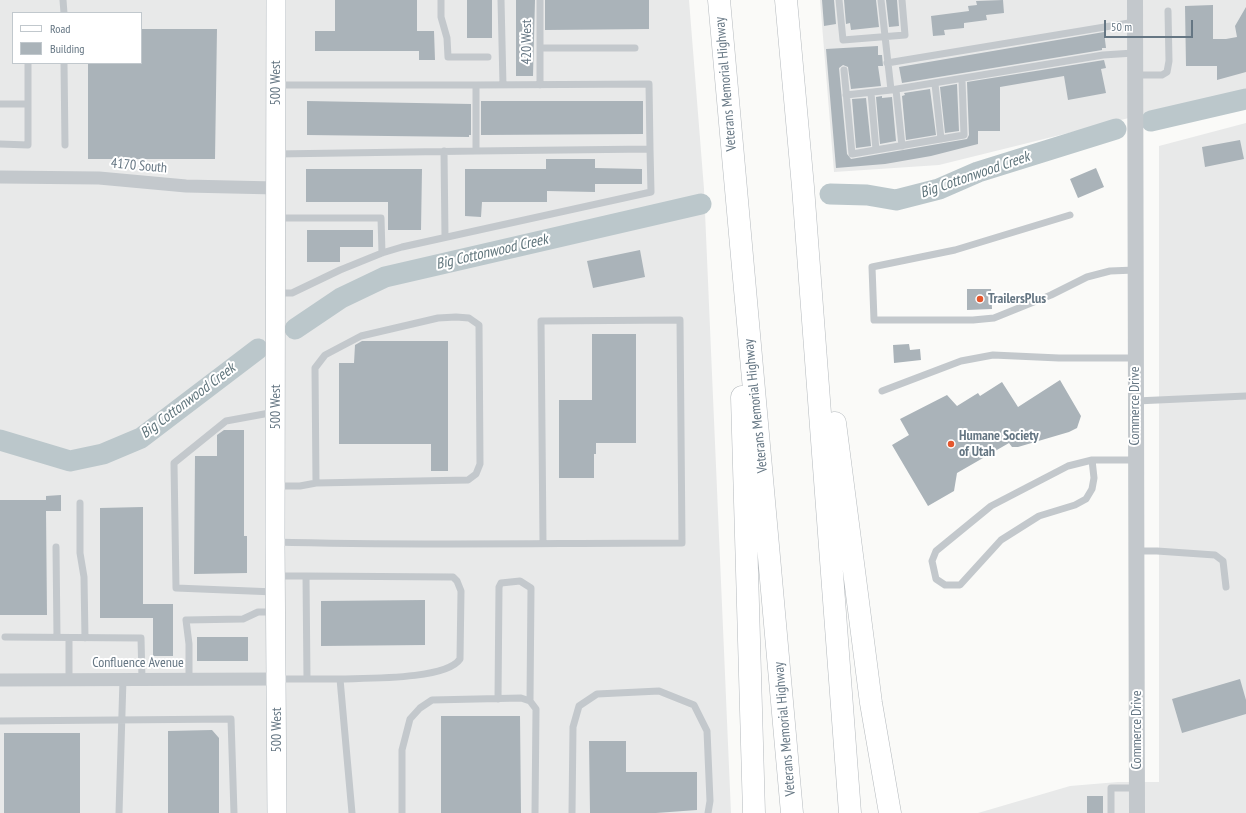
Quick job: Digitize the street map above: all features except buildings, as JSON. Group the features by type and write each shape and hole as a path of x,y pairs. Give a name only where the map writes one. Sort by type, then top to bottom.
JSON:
{"highway":[{"name":"Veterans Memorial Highway","path":"719,0 735,198 766,511 792,813"},
{"path":"786,0 803,187 850,813"},
{"path":"803,187 871,704 890,813"},
{"path":"735,198 754,813"}],"main road":[{"name":"500 West","path":"276,0 275,612 277,813"}],"street":[{"name":"Commerce Drive","path":"1135,0 1137,813"},
{"name":"4170 South","path":"0,177 99,178 186,186 276,188"},
{"name":"Confluence Avenue","path":"0,680 276,679"}],"lane":[{"path":"63,0 64,12"},
{"path":"441,0 441,17 447,38 448,57 488,57"},
{"path":"501,0 503,84"},
{"name":"420 West","path":"540,0 540,84"},
{"path":"839,0 843,40 905,35 902,0"},
{"path":"881,0 884,37 894,90 902,146"},
{"path":"1135,75 1162,75 1167,72 1169,61 1168,11"},
{"path":"888,63 1135,22"},
{"path":"540,48 635,48"},
{"path":"846,95 871,93 962,80 1103,55 1134,53"},
{"path":"0,144 28,145 28,64"},
{"path":"64,64 65,145"},
{"path":"844,70 852,154 964,135 962,80"},
{"path":"476,84 476,151"},
{"path":"276,85 649,84 651,192 446,237 382,253 292,293 276,293"},
{"path":"935,84 941,139"},
{"path":"871,93 876,150"},
{"path":"0,104 28,104"},
{"path":"276,154 650,149"},
{"path":"444,151 446,237"},
{"path":"1070,215 956,250 872,267 874,320 994,318 1051,295 1087,277 1110,271 1135,270"},
{"path":"276,218 381,218 382,253"},
{"path":"275,486 300,486 316,483 468,480 476,474 480,464 479,325 469,318 438,318 361,336 325,355 315,368 316,483"},
{"path":"275,542 543,543 682,542 680,320 541,321 543,543"},
{"path":"882,391 961,361 977,357 1012,354 1059,358 1135,358"},
{"path":"1136,401 1246,396"},
{"path":"276,412 226,421 174,463 176,588 276,584 306,576 452,577 457,582 461,591 460,659 457,664 416,676 340,680 276,679"},
{"path":"1092,460 1094,478 1092,489 1086,499 1074,505 1039,516 1001,540 960,585 945,585 936,579 932,561 936,551 991,506 1068,466 1092,460 1136,460"},
{"path":"80,503 80,553 84,577 85,638"},
{"path":"56,547 57,637"},
{"path":"1136,551 1215,555 1223,561 1226,587"},
{"path":"306,576 307,679"},
{"path":"498,698 499,587 501,583 520,580 531,588 530,701"},
{"path":"189,679 189,644 186,620 242,619 258,612 275,612"},
{"path":"5,637 141,638 142,679"},
{"path":"69,638 69,680"},
{"path":"119,813 123,720 123,679"},
{"path":"340,680 352,813"},
{"path":"572,813 573,728 579,706 597,694 659,692 694,705 707,731 710,801 708,813"},
{"path":"402,813 402,750 410,719 420,708 432,700 498,698 521,698 530,701 536,709 535,813"},
{"path":"0,721 231,719 234,813"},
{"path":"1111,813 1111,788 1137,788"}],"shaded area":[{"path":"0,0 689,0 704,189 731,813 0,813"},
{"path":"820,0 1246,0 1246,89 939,165 834,172"},
{"path":"1246,123 1246,813 978,813 1070,786 1118,782 1159,782 1159,146"}],"waterway":[{"name":"Big Cottonwood Creek","path":"1151,121 1246,99"},
{"name":"Big Cottonwood Creek","path":"830,194 867,195 896,200 939,189 978,172 1116,129"},
{"name":"Big Cottonwood Creek","path":"295,329 341,298 385,277 701,204"},
{"name":"Big Cottonwood Creek","path":"0,440 70,461 103,454 141,438 258,349"}],"place":[{"name":"TrailersPlus","path":"980,299"},
{"name":"Humane Society of Utah","path":"951,444"}]}
